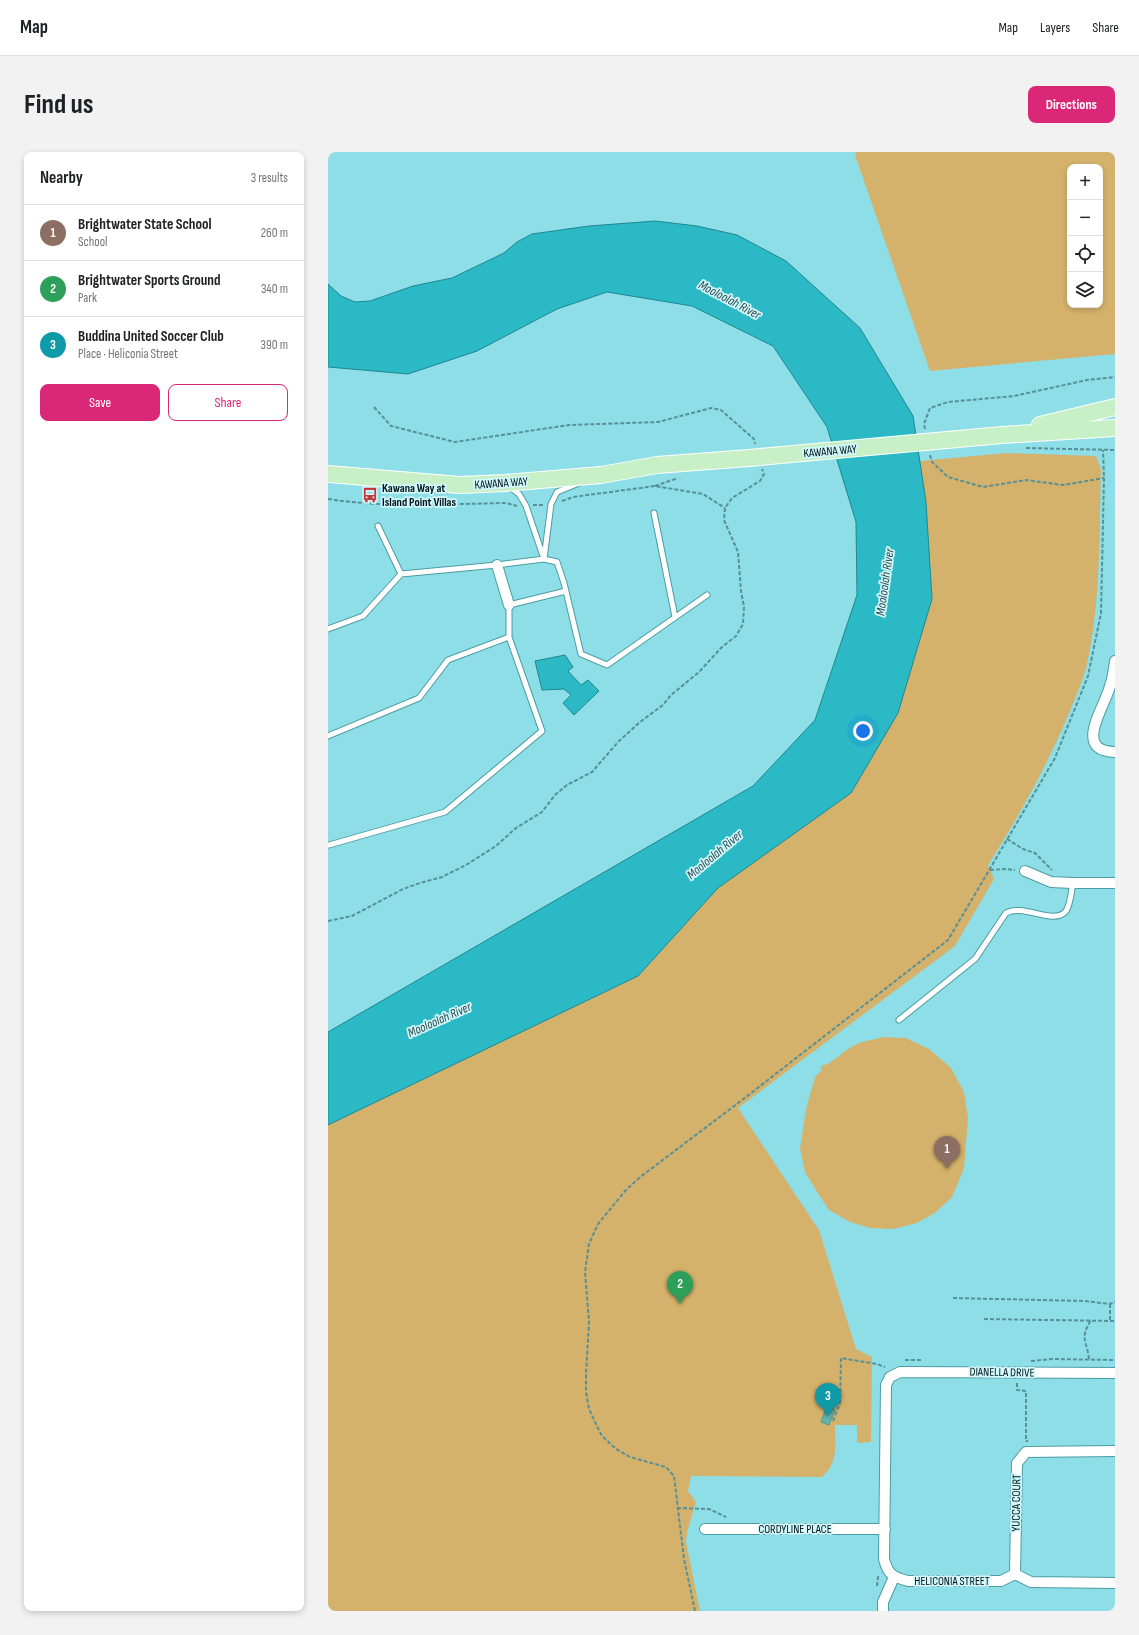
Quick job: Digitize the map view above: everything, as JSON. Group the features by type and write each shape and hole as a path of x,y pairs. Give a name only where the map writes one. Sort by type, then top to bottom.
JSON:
{"main road":[{"name":"KAWANA WAY","path":"1002,435 1115,407"},
{"name":"KAWANA WAY","path":"328,474 460,485 505,483 601,475 657,465 1002,435 1115,428"},
{"name":"KAWANA WAY","path":"416,481 622,463 657,465"}],"street":[{"path":"497,565 509,605"},
{"path":"1115,661 1110,686 1093,729 1093,738 1096,746 1106,752 1115,752"},
{"path":"1025,872 1051,882 1115,883"},
{"name":"DIANELLA DRIVE","path":"886,1374 900,1372 1115,1373"},
{"path":"882,1611 883,1602 894,1578 886,1568 884,1559 886,1374"},
{"name":"YUCCA COURT","path":"1015,1574 1016,1471 1017,1463 1021,1458 1026,1452 1115,1451"},
{"name":"CORDYLINE PLACE","path":"705,1529 885,1529"},
{"path":"1015,1574 1031,1582 1115,1583"},
{"name":"HELICONIA STREET","path":"894,1578 908,1581 1001,1581 1015,1574"}],"lane":[{"path":"544,559 551,504 557,492 601,475"},
{"path":"505,483 519,494 526,506 544,559"},
{"path":"654,513 675,617"},
{"path":"378,526 401,574"},
{"path":"328,629 363,616 401,574 544,559 557,562 566,591 581,654 607,665 706,595"},
{"path":"329,845 445,812 542,731 509,637 509,605 566,591"},
{"path":"328,736 419,698 448,660 509,637"},
{"path":"899,1020 975,959 1006,913 1019,909 1050,916 1059,916 1065,911 1070,901 1073,883"}],"path":[{"path":"328,921 352,916 403,889 442,878 496,846 516,828 542,812 555,795 567,786 592,772 618,742 634,727 663,705 671,695 699,672 722,647 736,636 743,624 744,607 741,591 738,552 724,520 725,508 732,498 760,481 764,474 756,457 754,439 720,410 711,408 658,422 569,425 455,442 391,426 374,408"},
{"path":"1019,448 1041,450 1115,450"},
{"path":"695,1611 684,1559 674,1476 666,1467 630,1457 616,1449 602,1436 589,1409 586,1380 589,1322 584,1272 589,1244 598,1224 625,1191 639,1178 948,940 1055,758 1088,676 1101,613 1104,478 1103,450"},
{"path":"1007,839 1023,849 1034,853 1053,872"},
{"path":"990,870 1006,869 1025,872"},
{"path":"953,1298 1085,1301 1110,1304 1115,1302"},
{"path":"1110,1304 1110,1320"},
{"path":"984,1319 1115,1321"},
{"path":"1089,1359 1088,1351 1085,1345 1084,1331 1091,1320"},
{"path":"833,1421 840,1403 841,1358 877,1364 885,1367 891,1364"},
{"path":"1033,1441 1026,1441 1026,1392 1017,1390 1018,1361 1053,1358 1115,1360"},
{"path":"902,1360 928,1360"},
{"path":"885,1367 886,1374"},
{"path":"677,1508 709,1509 731,1519"}],"shaded area":[{"path":"856,152 1115,152 1115,354 930,371 855,155"},
{"path":"1006,453 1096,456 1101,469 1099,564 1095,612 1087,666 1083,679 1042,771 1011,828 988,865 994,879 955,946 738,1108 819,1230 856,1349 872,1357 871,1442 857,1443 857,1425 835,1425 834,1459 822,1477 691,1476 688,1491 696,1502 687,1532 686,1542 700,1611 328,1611 328,1125 638,976 718,888 851,792 932,599 926,502 920,461"},
{"path":"883,1037 906,1038 929,1049 951,1068 964,1092 968,1118 964,1168 952,1197 936,1212 917,1223 893,1229 870,1228 850,1222 829,1210 805,1172 800,1149 806,1109 815,1077 821,1071 821,1066 833,1061 856,1044"}],"water":[{"name":"Mooloolah River","path":"655,221 697,226 737,235 786,261 860,328 913,416 926,502 932,599 898,713 851,793 718,888 638,976 328,1125 328,1032 753,786 815,720 857,595 856,522 827,427 773,346 692,306 607,292 557,309 477,351 408,374 328,367 328,284 341,296 355,302 370,301 413,286 452,278 504,253 517,242 532,234 589,226"},
{"path":"565,655 573,667 568,671 581,685 588,680 599,691 574,715 563,703 571,695 564,689 542,690 535,661"}],"building":[{"path":"827,1406 835,1410 829,1425 821,1422"}],"place":[{"name":"Kawana Way at Island Point Villas","path":"370,495"},
{"name":"Brightwater State School","path":"947,1169"},
{"name":"Brightwater Sports Ground","path":"680,1304"},
{"name":"Buddina United Soccer Club","path":"828,1416"}]}
